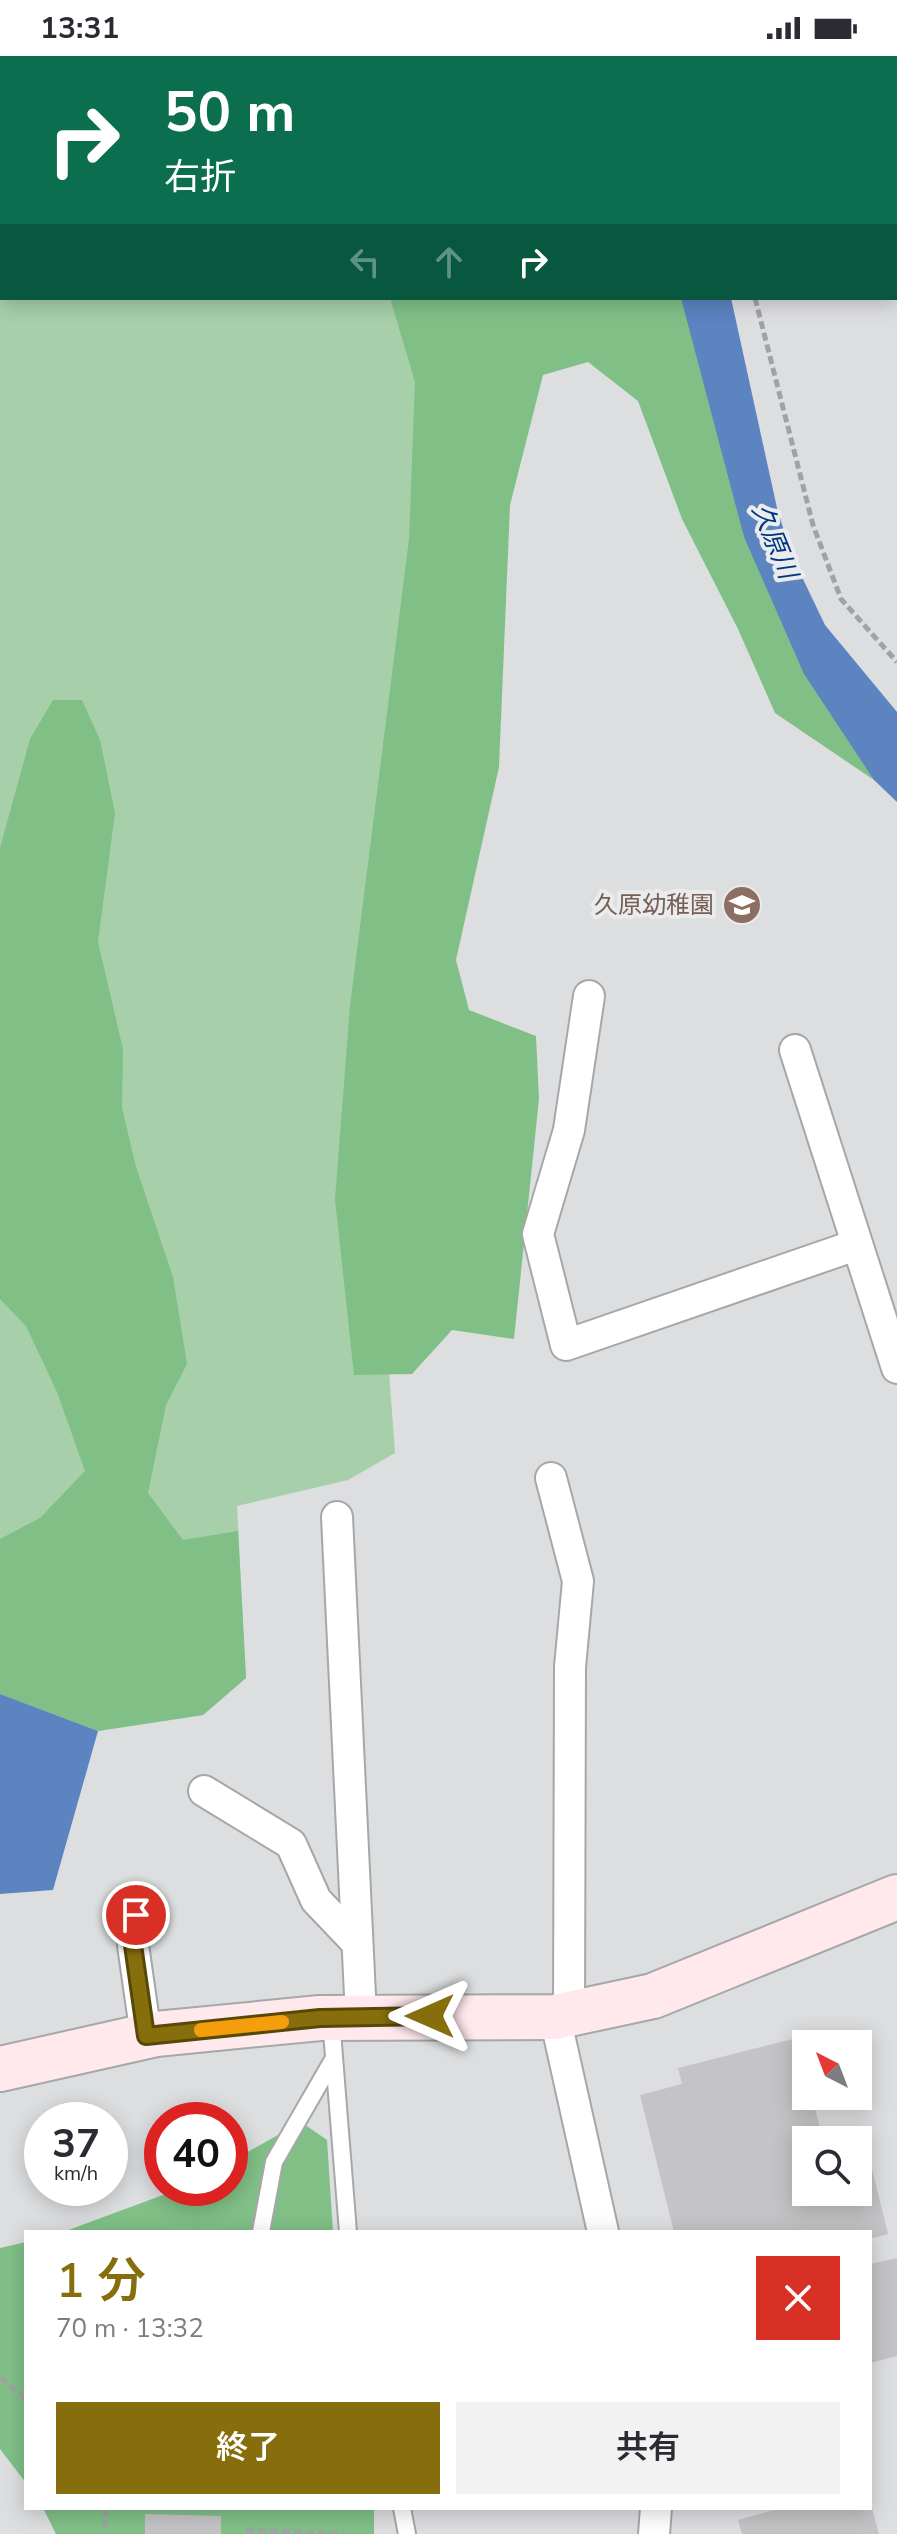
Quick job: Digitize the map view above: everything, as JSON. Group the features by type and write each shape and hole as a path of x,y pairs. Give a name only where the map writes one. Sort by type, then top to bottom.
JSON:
{"street":[{"path":"589,996 569,1130 538,1234 566,1345 856,1245"},
{"path":"795,1050 897,1368"},
{"path":"551,1478 578,1581 570,1667 562,2016 603,2230"},
{"path":"337,1517 357,1943 342,2031"},
{"path":"204,1791 291,1844 316,1900 357,1943"},
{"path":"0,2069 146,2036 342,2031 562,2016 653,1996 897,1897"},
{"path":"136,1915 133,1945 146,2036"},
{"path":"654,2534 656,2510"}],"lane":[{"path":"261,2230 274,2162 342,2031"},
{"path":"342,2031 348,2230"},
{"path":"402,2510 407,2534"}],"path":[{"path":"756,300 813,525 841,599 897,662"},
{"path":"0,2378 24,2397"},
{"path":"105,2510 105,2534"},
{"path":"246,2530 346,2534"}],"green space":[{"path":"0,300 438,300 388,1358 395,1453 348,1480 237,1506 246,1678 203,1715 98,1731 0,1694"},
{"path":"391,300 687,300 744,537 874,780 775,713 738,629 682,519 638,401 588,362 543,375 510,505 499,767 456,960 469,1010 536,1036 539,1099 514,1339 452,1330 412,1374 354,1375 335,1199 350,1006 409,539 415,382"},
{"path":"53,700 82,700 100,740 115,813 98,942 123,1049 122,1108 136,1167 173,1277 187,1364 166,1405 148,1493 183,1540 238,1531 246,1678 203,1715 98,1731 0,1694 0,1539 40,1518 85,1471 57,1392 26,1326 0,1299 0,848 30,739"},
{"path":"301,2122 327,2140 333,2230 68,2230 144,2202 144,2206 248,2206 248,2152"},
{"path":"24,2242 24,2480 0,2449 0,2248"},
{"path":"44,2510 374,2510 374,2534 56,2534"}],"water":[{"name":"久原川","path":"682,300 731,300 777,508 791,554 825,625 897,712 897,802 874,780 804,674 744,537"},
{"path":"0,1694 98,1731 53,1890 0,1894"}],"building":[{"path":"792,2039 792,2110 816,2110 820,2126 792,2126 792,2206 872,2206 872,2169 888,2234 872,2238 872,2230 674,2230 640,2095 682,2084 678,2068"},
{"path":"897,2258 897,2356 872,2362 872,2264"},
{"path":"872,2508 879,2534 742,2534 738,2520 774,2510"},
{"path":"145,2514 221,2516 221,2534 145,2534"}],"slow traffic":[{"path":"201,2030 282,2022"}],"place":[{"name":"久原幼稚園","path":"742,905"}],"route":[{"path":"136,1915 133,1945 146,2036 320,2018 430,2016"}]}
